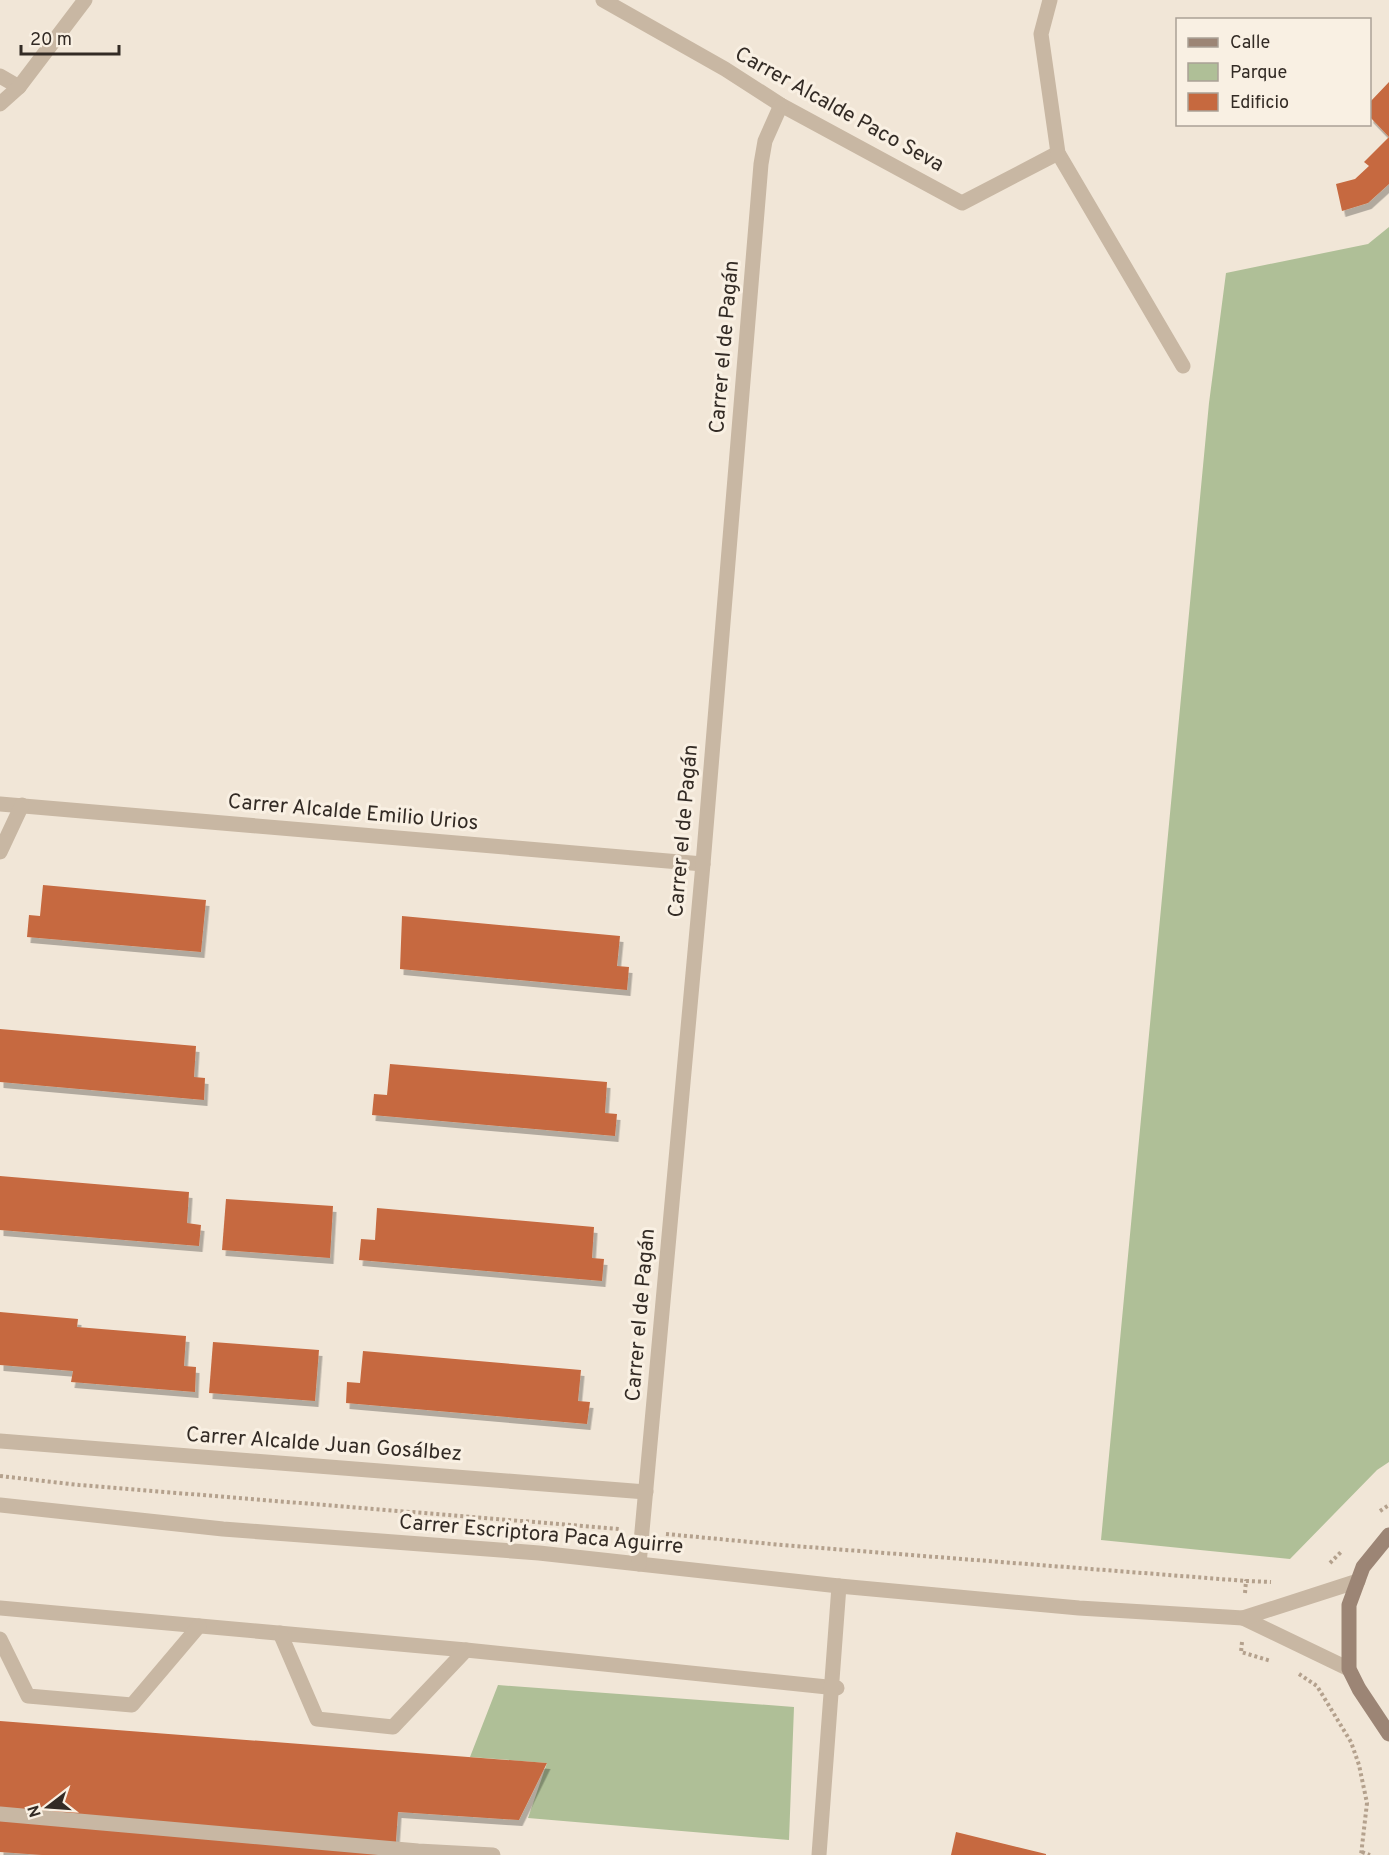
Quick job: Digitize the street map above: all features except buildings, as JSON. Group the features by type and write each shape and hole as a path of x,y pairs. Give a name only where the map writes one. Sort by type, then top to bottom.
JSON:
{"main road":[{"path":"1389,1535 1363,1567 1349,1605 1349,1669 1359,1689 1389,1734"}],"street":[{"path":"0,104 19,87 85,0"},
{"name":"Carrer Alcalde Paco Seva","path":"603,0 725,69 781,105 962,202 1058,153"},
{"path":"1050,0 1041,34 1058,153 1183,366"},
{"path":"0,76 19,87"},
{"name":"Carrer el de Pagán","path":"639,1564 703,864 761,164 765,141 781,105"},
{"name":"Carrer Alcalde Emilio Urios","path":"0,804 703,864"},
{"path":"0,852 22,805"},
{"name":"Carrer Alcalde Juan Gosálbez","path":"0,1441 646,1492"},
{"name":"Carrer Escriptora Paca Aguirre","path":"0,1505 223,1529 539,1553 839,1586 1079,1608 1244,1618"},
{"path":"1244,1618 1358,1581"},
{"path":"819,1855 834,1688 839,1586"},
{"path":"0,1608 466,1650 834,1688"},
{"path":"1244,1618 1349,1669"},
{"path":"0,1639 28,1696 132,1706 199,1626"},
{"path":"280,1633 317,1719 393,1727 466,1650"},
{"path":"0,1814 419,1853 493,1855"}],"path":[{"path":"1362,1852 1370,1855"}],"green space":[{"path":"1389,227 1389,1462 1377,1470 1290,1559 1101,1540 1209,403 1226,273 1368,244"},
{"path":"498,1685 794,1707 789,1840 528,1818 547,1763 470,1757"}]}
